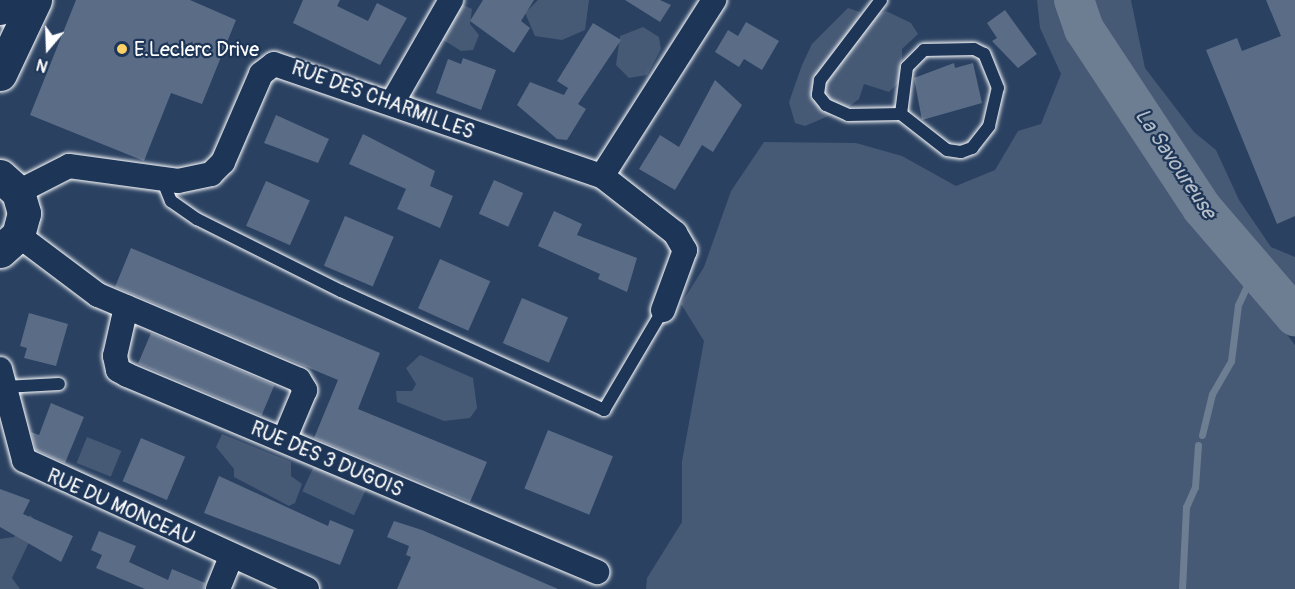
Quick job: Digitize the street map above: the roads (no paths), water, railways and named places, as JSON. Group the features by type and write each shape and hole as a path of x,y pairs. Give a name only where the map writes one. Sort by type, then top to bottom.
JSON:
{"main road":[{"path":"0,8 5,0"},
{"path":"0,74 13,40 35,0"},
{"path":"9,184 24,213 9,243"}],"street":[{"path":"13,40 13,24 25,0"},
{"path":"392,103 451,0"},
{"path":"602,176 714,0"},
{"name":"RUE DES CHARMILLES","path":"9,184 69,166 162,179 189,180 217,169 261,74 274,64 602,176 675,233 685,250 663,310"},
{"path":"9,243 75,283 299,380 305,390 284,440"},
{"name":"RUE DES 3 DUGOIS","path":"126,307 115,356 118,370 597,572"},
{"name":"RUE DU MONCEAU","path":"2,378 24,460 307,589"},
{"path":"218,589 231,556"}],"lane":[{"path":"881,0 820,80 819,95 848,115 902,114 947,150 972,148 989,126 998,88 984,54 958,45 924,50 907,67 902,114"},
{"path":"162,179 171,201 197,219 351,296 604,410 663,310"},
{"path":"2,378 59,384"}],"waterway":[{"name":"La Savoureuse","path":"1074,0 1084,29 1202,208 1295,316"},
{"path":"1202,435 1212,394 1231,361 1238,305 1254,270"},
{"path":"1182,589 1186,507 1195,487 1198,445"}],"place":[{"name":"E.Leclerc Drive","path":"122,49"}]}
